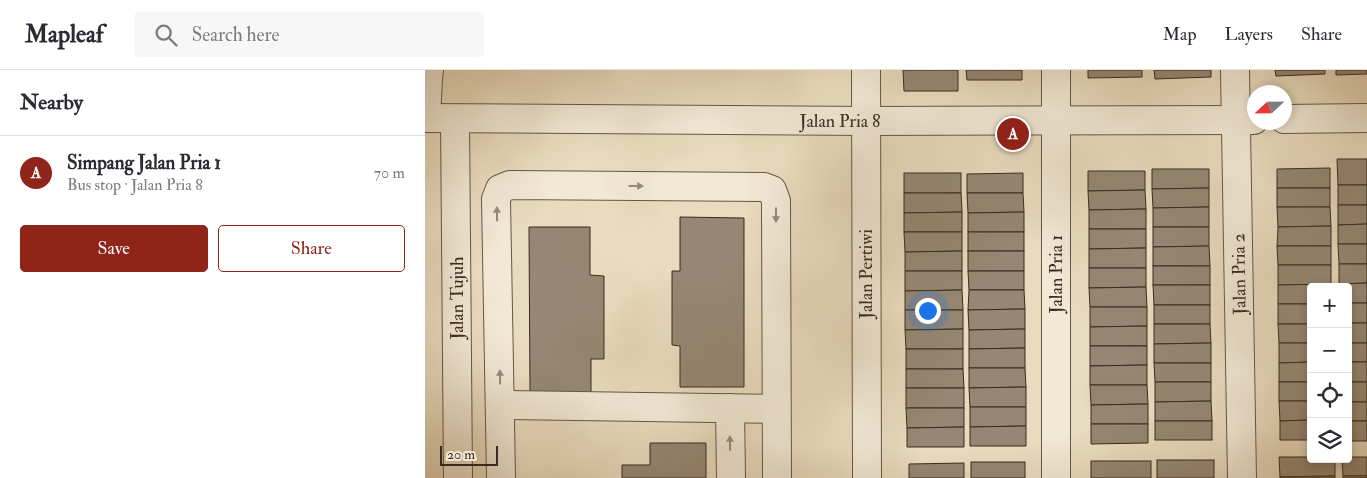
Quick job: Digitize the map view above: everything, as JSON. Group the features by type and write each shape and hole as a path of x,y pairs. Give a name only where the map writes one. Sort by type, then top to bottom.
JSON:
{"street":[{"path":"426,118 429,70"},
{"name":"Jalan Pertiwi","path":"866,70 867,478"},
{"name":"Jalan Pria 1","path":"1056,70 1056,478"},
{"name":"Jalan Pria 2","path":"1235,70 1245,120 1242,478"},
{"name":"Jalan Pria 8","path":"426,118 866,122 1245,120"},
{"path":"1292,119 1367,118"},
{"name":"Jalan Tujuh","path":"455,119 458,478"},
{"path":"501,478 496,199 500,189 510,185 754,186 772,190 777,201 775,409 777,478"},
{"path":"501,406 775,409"},
{"path":"730,408 731,478"}],"building":[{"path":"903,70 958,70 958,91 904,91"},
{"path":"966,70 1022,70 1022,80 967,80"},
{"path":"1088,70 1142,70 1142,77 1088,78"},
{"path":"1154,70 1211,70 1211,77 1155,79"},
{"path":"1275,70 1325,70 1325,74 1276,76"},
{"path":"1336,70 1367,70 1367,74 1336,75"},
{"path":"1337,159 1367,159 1367,185 1338,185"},
{"path":"1330,168 1330,188 1277,188 1277,169"},
{"path":"1152,169 1209,169 1209,188 1152,189"},
{"path":"1088,171 1145,171 1145,190 1088,191"},
{"path":"904,173 961,173 961,193 904,193"},
{"path":"1023,173 1023,193 967,193 967,174"},
{"path":"1338,185 1367,185 1367,205 1338,205"},
{"path":"1209,188 1209,207 1153,208 1152,189"},
{"path":"1277,188 1330,188 1330,207 1277,207"},
{"path":"1145,190 1146,209 1089,210 1088,191"},
{"path":"904,193 961,193 962,212 904,213"},
{"path":"967,193 1023,193 1024,212 968,213"},
{"path":"1338,205 1367,205 1367,224 1338,225"},
{"path":"1209,207 1209,227 1153,227 1153,208"},
{"path":"1277,207 1330,207 1331,226 1278,227"},
{"path":"1146,209 1146,229 1089,229 1089,210"},
{"path":"962,212 962,232 904,232 904,213"},
{"path":"1024,212 1024,232 968,232 968,213"},
{"path":"680,217 744,218 744,387 680,387 680,346 672,345 672,271 680,271"},
{"path":"1367,224 1367,244 1338,244 1338,225"},
{"path":"1331,226 1331,246 1277,246 1278,227"},
{"path":"529,227 590,227 590,275 604,276 604,359 591,359 591,393 530,392"},
{"path":"1153,227 1209,227 1209,246 1153,247"},
{"path":"1089,229 1146,229 1146,248 1089,249"},
{"path":"904,232 962,232 962,251 905,252"},
{"path":"968,232 1024,232 1024,251 968,251"},
{"path":"1338,244 1367,244 1367,264 1339,264"},
{"path":"1209,246 1210,266 1153,266 1153,247"},
{"path":"1277,246 1331,246 1331,265 1278,265"},
{"path":"1146,248 1146,268 1089,268 1089,249"},
{"path":"962,251 962,271 905,271 905,252"},
{"path":"968,251 1024,251 1024,271 968,271"},
{"path":"1339,264 1367,264 1367,283 1339,283"},
{"path":"1278,265 1331,265 1331,283 1278,285"},
{"path":"1153,266 1210,266 1210,285 1153,285"},
{"path":"1089,268 1146,268 1146,287 1089,288"},
{"path":"905,271 962,271 962,290 905,291"},
{"path":"968,271 1024,271 1024,290 969,290"},
{"path":"1367,283 1367,303 1352,303 1352,284"},
{"path":"1307,284 1307,304 1278,304 1278,285"},
{"path":"1153,285 1210,285 1210,305 1154,305"},
{"path":"1146,287 1147,307 1090,307 1089,288"},
{"path":"962,290 963,310 905,310 905,291"},
{"path":"969,290 1024,290 1025,309 968,310"},
{"path":"1352,303 1367,303 1367,323 1352,323"},
{"path":"1278,304 1307,304 1307,324 1278,324"},
{"path":"1154,305 1210,305 1210,324 1154,324"},
{"path":"1090,307 1147,307 1147,326 1090,327"},
{"path":"1025,309 1025,329 969,330 968,310"},
{"path":"905,310 963,310 963,329 905,330"},
{"path":"1352,323 1367,323 1367,343 1352,343"},
{"path":"1154,324 1210,324 1211,343 1154,344"},
{"path":"1278,324 1307,324 1307,343 1279,343"},
{"path":"1147,326 1147,346 1090,346 1090,327"},
{"path":"963,329 963,349 906,349 905,330"},
{"path":"1025,329 1025,348 969,349 969,330"},
{"path":"1211,343 1211,363 1154,363 1154,344"},
{"path":"1279,343 1307,343 1307,362 1279,363"},
{"path":"1352,343 1367,343 1367,362 1352,362"},
{"path":"1090,346 1147,346 1147,365 1090,366"},
{"path":"1025,348 1025,368 969,368 969,349"},
{"path":"906,349 963,349 963,369 906,369"},
{"path":"1307,362 1307,382 1279,382 1279,363"},
{"path":"1352,362 1367,362 1367,382 1352,382"},
{"path":"1154,363 1211,363 1211,382 1155,382"},
{"path":"1147,365 1147,385 1090,385 1090,366"},
{"path":"969,368 1025,368 1026,387 969,388"},
{"path":"906,369 963,369 964,388 906,388"},
{"path":"1155,382 1211,382 1211,401 1155,402"},
{"path":"1279,382 1307,382 1307,401 1279,401"},
{"path":"1352,382 1367,382 1367,402 1352,402"},
{"path":"1090,385 1147,385 1148,404 1091,405"},
{"path":"1026,387 1026,407 970,407 969,388"},
{"path":"906,388 964,388 964,408 906,408"},
{"path":"1211,401 1212,421 1155,421 1155,402"},
{"path":"1279,401 1307,401 1307,420 1280,421"},
{"path":"1352,402 1367,402 1367,421 1352,421"},
{"path":"1148,404 1148,424 1091,424 1091,405"},
{"path":"970,407 1026,407 1026,426 970,427"},
{"path":"906,408 964,408 964,427 907,428"},
{"path":"1307,420 1307,440 1280,440 1280,421"},
{"path":"1155,421 1212,421 1212,440 1155,440"},
{"path":"1352,421 1367,421 1367,441 1352,441"},
{"path":"1091,424 1148,424 1148,443 1091,444"},
{"path":"1026,426 1026,446 970,446 970,427"},
{"path":"964,427 964,447 907,447 907,428"},
{"path":"650,443 706,443 706,478 622,478 622,465 650,465"},
{"path":"1279,457 1307,457 1307,463 1335,463 1335,476 1280,477"},
{"path":"1352,457 1367,457 1367,476 1343,476 1342,463 1352,463"},
{"path":"1157,460 1214,460 1214,478 1157,478"},
{"path":"1091,461 1151,461 1151,478 1091,478"},
{"path":"971,462 1025,462 1025,478 971,478"},
{"path":"964,463 964,478 909,478 909,464"},
{"path":"1335,476 1335,478 1280,478 1280,477"},
{"path":"1343,476 1367,476 1367,478 1343,478"}],"place":[{"name":"Simpang Jalan Pria 1","path":"1013,134"}]}
